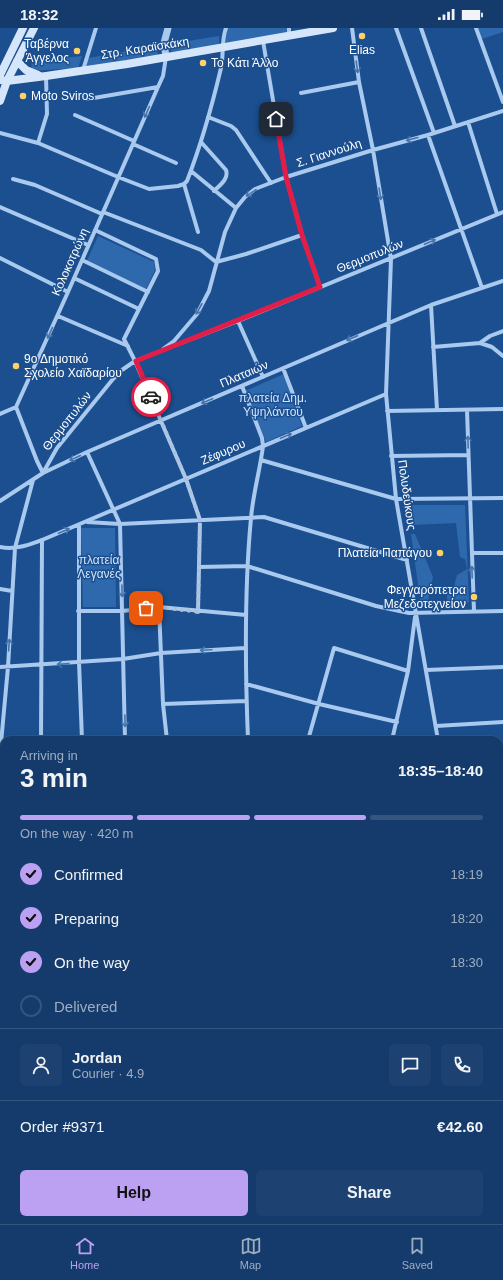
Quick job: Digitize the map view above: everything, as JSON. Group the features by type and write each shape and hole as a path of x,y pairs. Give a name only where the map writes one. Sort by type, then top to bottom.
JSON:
{"main road":[{"path":"0,75 23,28"},
{"path":"0,101 4,80 17,61 34,28"},
{"name":"Στρ. Καραϊσκάκη","path":"4,80 46,76 223,48 262,40 289,32 333,28"},
{"path":"17,61 30,73 46,76"}],"street":[{"path":"83,70 96,28"},
{"path":"166,57 164,43 168,28"},
{"path":"0,133 38,143 149,189 184,184 187,181 191,171 208,117 221,67 223,34 226,28"},
{"name":"Πολυδεύκους","path":"352,28 359,82 373,150 391,259 386,394 396,499 437,736"},
{"path":"396,28 434,133"},
{"path":"421,28 455,126"},
{"path":"476,28 503,102"},
{"path":"262,40 286,177 302,235 320,287"},
{"name":"Κολοκοτρώνη","path":"16,407 58,316 163,76 166,57"},
{"path":"38,143 48,114 46,76"},
{"path":"302,93 359,82"},
{"path":"88,99 158,87"},
{"name":"Σ. Γιαννούλη","path":"160,351 174,341 197,314 209,291 225,232 236,208 245,197 255,190 286,177 503,111"},
{"path":"74,115 176,162"},
{"path":"208,117 231,126 236,130 271,183"},
{"path":"468,122 497,214"},
{"path":"428,135 482,288"},
{"path":"201,142 226,170 226,178 214,191"},
{"path":"191,171 236,208"},
{"path":"13,179 35,185 103,213 201,250 216,262 246,254 302,235"},
{"path":"184,184 198,232"},
{"path":"0,207 88,245"},
{"name":"Θερμοπυλών","path":"43,473 57,448 113,379 122,370 136,361 391,259 503,212"},
{"path":"95,230 156,259 158,271 124,339 136,361 162,420 186,479 200,520 198,612"},
{"path":"0,258 68,292"},
{"path":"82,260 148,292"},
{"path":"74,278 139,309"},
{"name":"Πλαταιών","path":"0,500 43,473 87,452 431,305 503,281"},
{"path":"431,305 437,410"},
{"path":"58,316 128,346"},
{"path":"238,321 263,377"},
{"path":"480,343 490,336 503,331"},
{"path":"433,348 480,343 492,347 503,356"},
{"path":"283,368 306,428"},
{"path":"242,386 262,438 263,446 251,516 247,566 245,648 248,736"},
{"name":"Ζέφυρου","path":"0,547 23,547 42,540 386,394"},
{"path":"0,414 16,407 43,473"},
{"path":"387,411 503,409"},
{"path":"467,410 474,611"},
{"path":"87,452 120,524 125,736"},
{"path":"391,456 468,455"},
{"path":"261,460 396,499 469,497 503,498"},
{"path":"2,736 8,666 15,548 33,480"},
{"path":"85,522 120,524 264,516 407,560"},
{"path":"79,525 78,610 82,736"},
{"path":"41,736 42,540"},
{"path":"472,553 503,553"},
{"path":"199,567 247,566 376,606 409,613 503,611"},
{"path":"0,589 12,591"},
{"path":"78,610 122,611 159,607 246,616"},
{"path":"159,607 166,736"},
{"path":"393,736 408,671 416,613"},
{"path":"0,667 123,659 161,653 245,648"},
{"path":"309,736 334,648 408,671"},
{"path":"426,670 503,667"},
{"path":"246,684 319,704 397,722"},
{"path":"163,704 246,701"},
{"path":"436,726 503,722"}],"green space":[{"path":"228,28 287,28 287,34 226,45 224,35"},
{"path":"478,28 503,28 503,32 482,39"},
{"path":"219,36 219,45 171,52 170,44"},
{"path":"157,46 158,56 85,67 88,58"},
{"path":"82,56 78,68 32,71 31,61"},
{"path":"98,236 154,262 155,270 146,289 87,261"},
{"name":"πλατεία Δημ. Υψηλάντου","path":"284,374 302,426 266,442 245,391"},
{"path":"408,505 465,505 469,602 421,606 411,534 415,534 433,577 428,601 435,604 447,602 447,593 454,586 457,575 467,569 465,559 460,557 456,523 412,525"},
{"name":"πλατεία Λεγανές","path":"81,528 115,528 116,607 83,607"}],"way so far":[{"path":"146,608 159,607 198,612 200,520 186,479 151,397"}],"place":[{"name":"Elias","path":"362,36"},
{"name":"Ταβέρνα Άγγελος","path":"77,51"},
{"name":"Το Κάτι Άλλο","path":"203,63"},
{"name":"Moto Sviros","path":"23,96"},
{"name":"9ο Δημοτικό Σχολείο Χαϊδαρίου","path":"16,366"},
{"name":"Πλατεία Παπάγου","path":"440,553"},
{"name":"Φεγγαρόπετρα Μεζεδοτεχνείον","path":"474,597"}],"route":[{"path":"151,397 136,361 320,287 302,235 286,177 276,119"}]}
